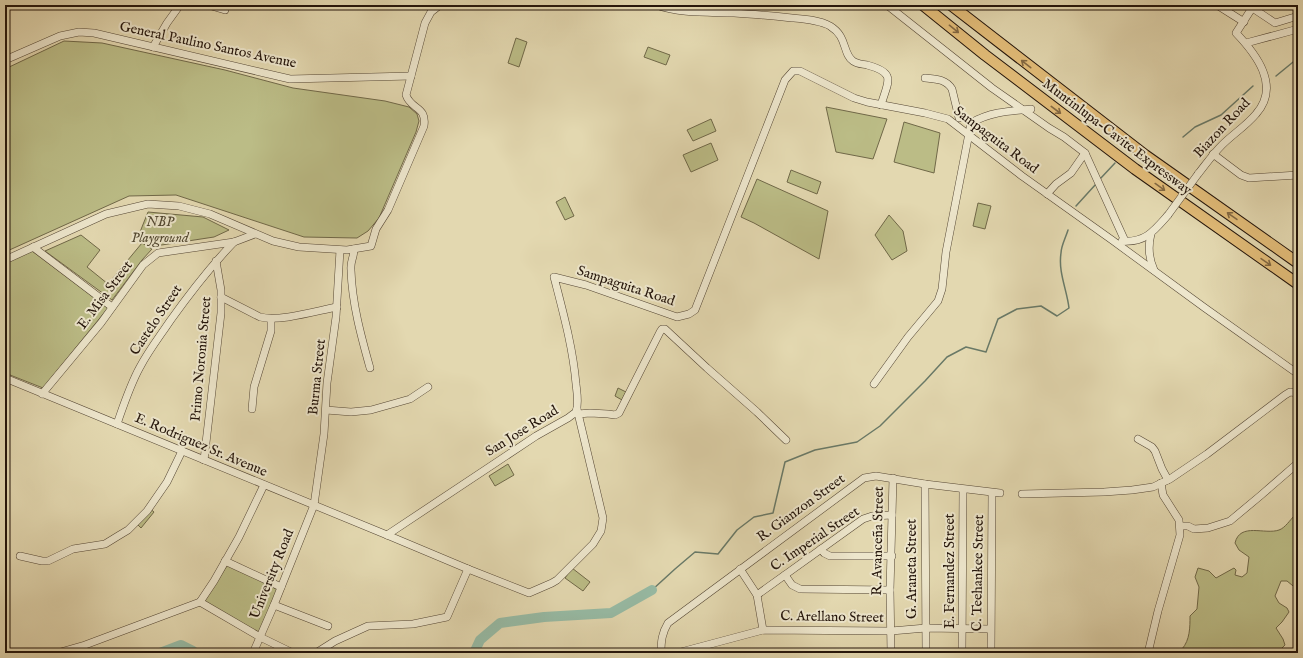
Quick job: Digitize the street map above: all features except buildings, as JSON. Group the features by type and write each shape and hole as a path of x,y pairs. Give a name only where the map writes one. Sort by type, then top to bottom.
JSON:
{"highway":[{"name":"Muntinlupa-Cavite Expressway","path":"924,5 991,60 1135,169 1298,284"},
{"name":"Muntinlupa-Cavite Expressway","path":"951,5 1145,155 1298,263"}],"street":[{"path":"152,47 180,5"},
{"path":"208,5 225,10"},
{"path":"5,260 106,214 148,204 179,206 210,214 273,241 299,247 340,250 371,246 376,229 388,210 424,126 424,115 421,110 410,103 406,95 428,17 433,9 440,5"},
{"path":"656,5 688,12 734,13 798,18 829,25 841,35 847,53 853,61 878,68 884,71 888,76 881,105"},
{"path":"887,5 1023,110 1085,153 1092,165 1125,241"},
{"path":"1217,5 1244,22 1251,6 1275,23 1298,16"},
{"name":"Biazon Road","path":"1152,234 1168,215 1213,154 1257,114 1265,97 1266,87 1262,68 1246,43 1236,33 1244,22"},
{"path":"1246,43 1298,29"},
{"name":"General Paulino Santos Avenue","path":"5,60 60,36 79,32 94,33 290,79 411,76"},
{"name":"Sampaguita Road","path":"554,277 586,285 677,317 682,317 692,313 698,306 787,77 793,71 800,72 854,98 881,105 944,117 1047,194 1298,374"},
{"path":"925,78 942,80 950,86 954,95 959,118"},
{"path":"874,384 908,337 938,301 942,289 946,252 971,123 996,112 1031,109"},
{"path":"959,118 971,123"},
{"path":"952,123 959,118"},
{"path":"1047,194 1056,184 1071,172 1085,153"},
{"path":"1213,154 1240,175 1249,178 1298,175"},
{"name":"E. Misa Street","path":"42,394 101,324 143,265 158,253 234,242 255,234"},
{"path":"1112,240 1136,240 1152,234"},
{"path":"1152,234 1150,242 1150,261 1155,272"},
{"name":"Castelo Street","path":"117,424 130,387 139,367 151,348 195,286 234,242"},
{"path":"33,247 112,307"},
{"path":"354,249 354,256 351,263 353,291 360,332 370,368"},
{"name":"Burma Street","path":"314,505 324,434 327,382 337,307 340,250"},
{"name":"Primo Noronia Street","path":"204,460 221,313 221,297 216,261"},
{"name":"San Jose Road","path":"387,535 536,436 568,418 577,411 575,374 568,333 554,277"},
{"path":"221,297 260,317 271,319 337,307"},
{"path":"252,410 254,387 271,331 271,319"},
{"path":"577,411 617,415 621,410 660,332 662,329 665,329 786,440"},
{"name":"E. Rodriguez Sr. Avenue","path":"5,378 526,592 532,592 557,580 592,544 601,531 603,518 577,411"},
{"path":"326,410 351,412 371,410 410,399 428,387"},
{"path":"1022,494 1120,492 1142,489 1165,482 1247,425 1285,395 1290,392 1298,393"},
{"path":"1138,439 1152,447 1155,451 1165,482 1163,495 1179,520 1180,526 1180,535 1158,611 1148,653"},
{"path":"20,556 48,561 73,549 105,544 128,530 147,511 167,482 182,451"},
{"path":"1180,526 1188,526 1194,530 1208,528 1230,521 1298,463"},
{"name":"R. Gianzon Street","path":"660,653 661,641 668,623 864,478 876,476 963,490 1000,493"},
{"name":"R. Avanceña Street","path":"891,653 890,590 893,478"},
{"name":"G. Araneta Street","path":"925,484 926,653"},
{"path":"57,653 85,645 200,602 239,537 264,485"},
{"name":"E. Fernandez Street","path":"962,653 963,490"},
{"name":"C. Teehankee Street","path":"990,653 992,493"},
{"name":"University Road","path":"253,653 314,505"},
{"name":"C. Imperial Street","path":"757,595 863,519 872,516 892,516"},
{"path":"821,549 824,553 830,556 892,556"},
{"path":"225,561 280,587"},
{"path":"316,653 336,641 368,626 413,624 447,617 468,569"},
{"path":"740,569 757,595 763,630"},
{"path":"784,575 792,585 800,589 890,590"},
{"path":"200,602 260,637 293,653"},
{"path":"274,605 328,626"},
{"name":"C. Arellano Street","path":"677,653 695,651 763,630 891,631 926,628 990,629"}],"green space":[{"path":"516,38 527,42 519,67 508,63"},
{"path":"64,41 102,43 225,70 293,88 385,101 409,107 417,114 419,121 416,132 379,218 368,231 357,238 304,237 176,195 129,196 5,252 5,69"},
{"path":"648,47 670,55 666,65 644,57"},
{"path":"826,107 887,119 873,159 836,152"},
{"path":"711,119 716,131 693,141 687,130"},
{"path":"904,122 940,133 934,173 894,162"},
{"path":"711,143 718,160 691,172 683,155"},
{"path":"791,170 821,182 817,194 787,182"},
{"path":"757,179 828,211 819,259 741,217"},
{"path":"565,197 574,216 565,220 556,202"},
{"path":"978,203 991,206 985,229 973,226"},
{"name":"NBP Playground","path":"148,212 203,217 229,230 214,237 155,246 140,232"},
{"path":"889,215 903,231 907,251 892,260 875,235"},
{"path":"81,235 100,250 87,267 108,284 142,243 152,249 112,300 45,251"},
{"path":"32,251 108,308 43,388 5,373 5,263"},
{"path":"618,388 626,392 622,400 615,396"},
{"path":"508,464 514,475 495,486 489,476"},
{"path":"147,506 154,512 141,528 134,521"},
{"path":"1298,514 1298,590 1287,581 1281,581 1275,596 1279,603 1287,608 1289,612 1276,628 1285,645 1281,649 1262,649 1259,653 1182,653 1182,649 1187,642 1189,633 1190,616 1197,609 1199,587 1195,577 1198,568 1209,571 1216,578 1234,568 1236,570 1235,575 1242,577 1247,573 1249,557 1239,550 1235,543 1238,537 1247,531 1279,530"},
{"path":"228,564 278,590 260,633 204,602"},
{"path":"572,568 590,582 583,591 565,578"}],"waterway":[{"path":"1276,76 1298,58"},
{"path":"1183,137 1195,127 1221,115 1253,86"},
{"path":"1100,179 1115,163"},
{"path":"1076,206 1096,184"},
{"path":"652,590 695,552 718,554 737,530 754,517 773,513 785,462 815,450 857,442 880,426 947,357 966,347 986,352 998,319 1017,309 1041,306 1057,316 1069,308 1060,260 1062,247 1068,230"},
{"path":"474,653 480,640 500,623 544,617 611,613 652,590"},
{"path":"160,653 181,645 194,653"}]}
